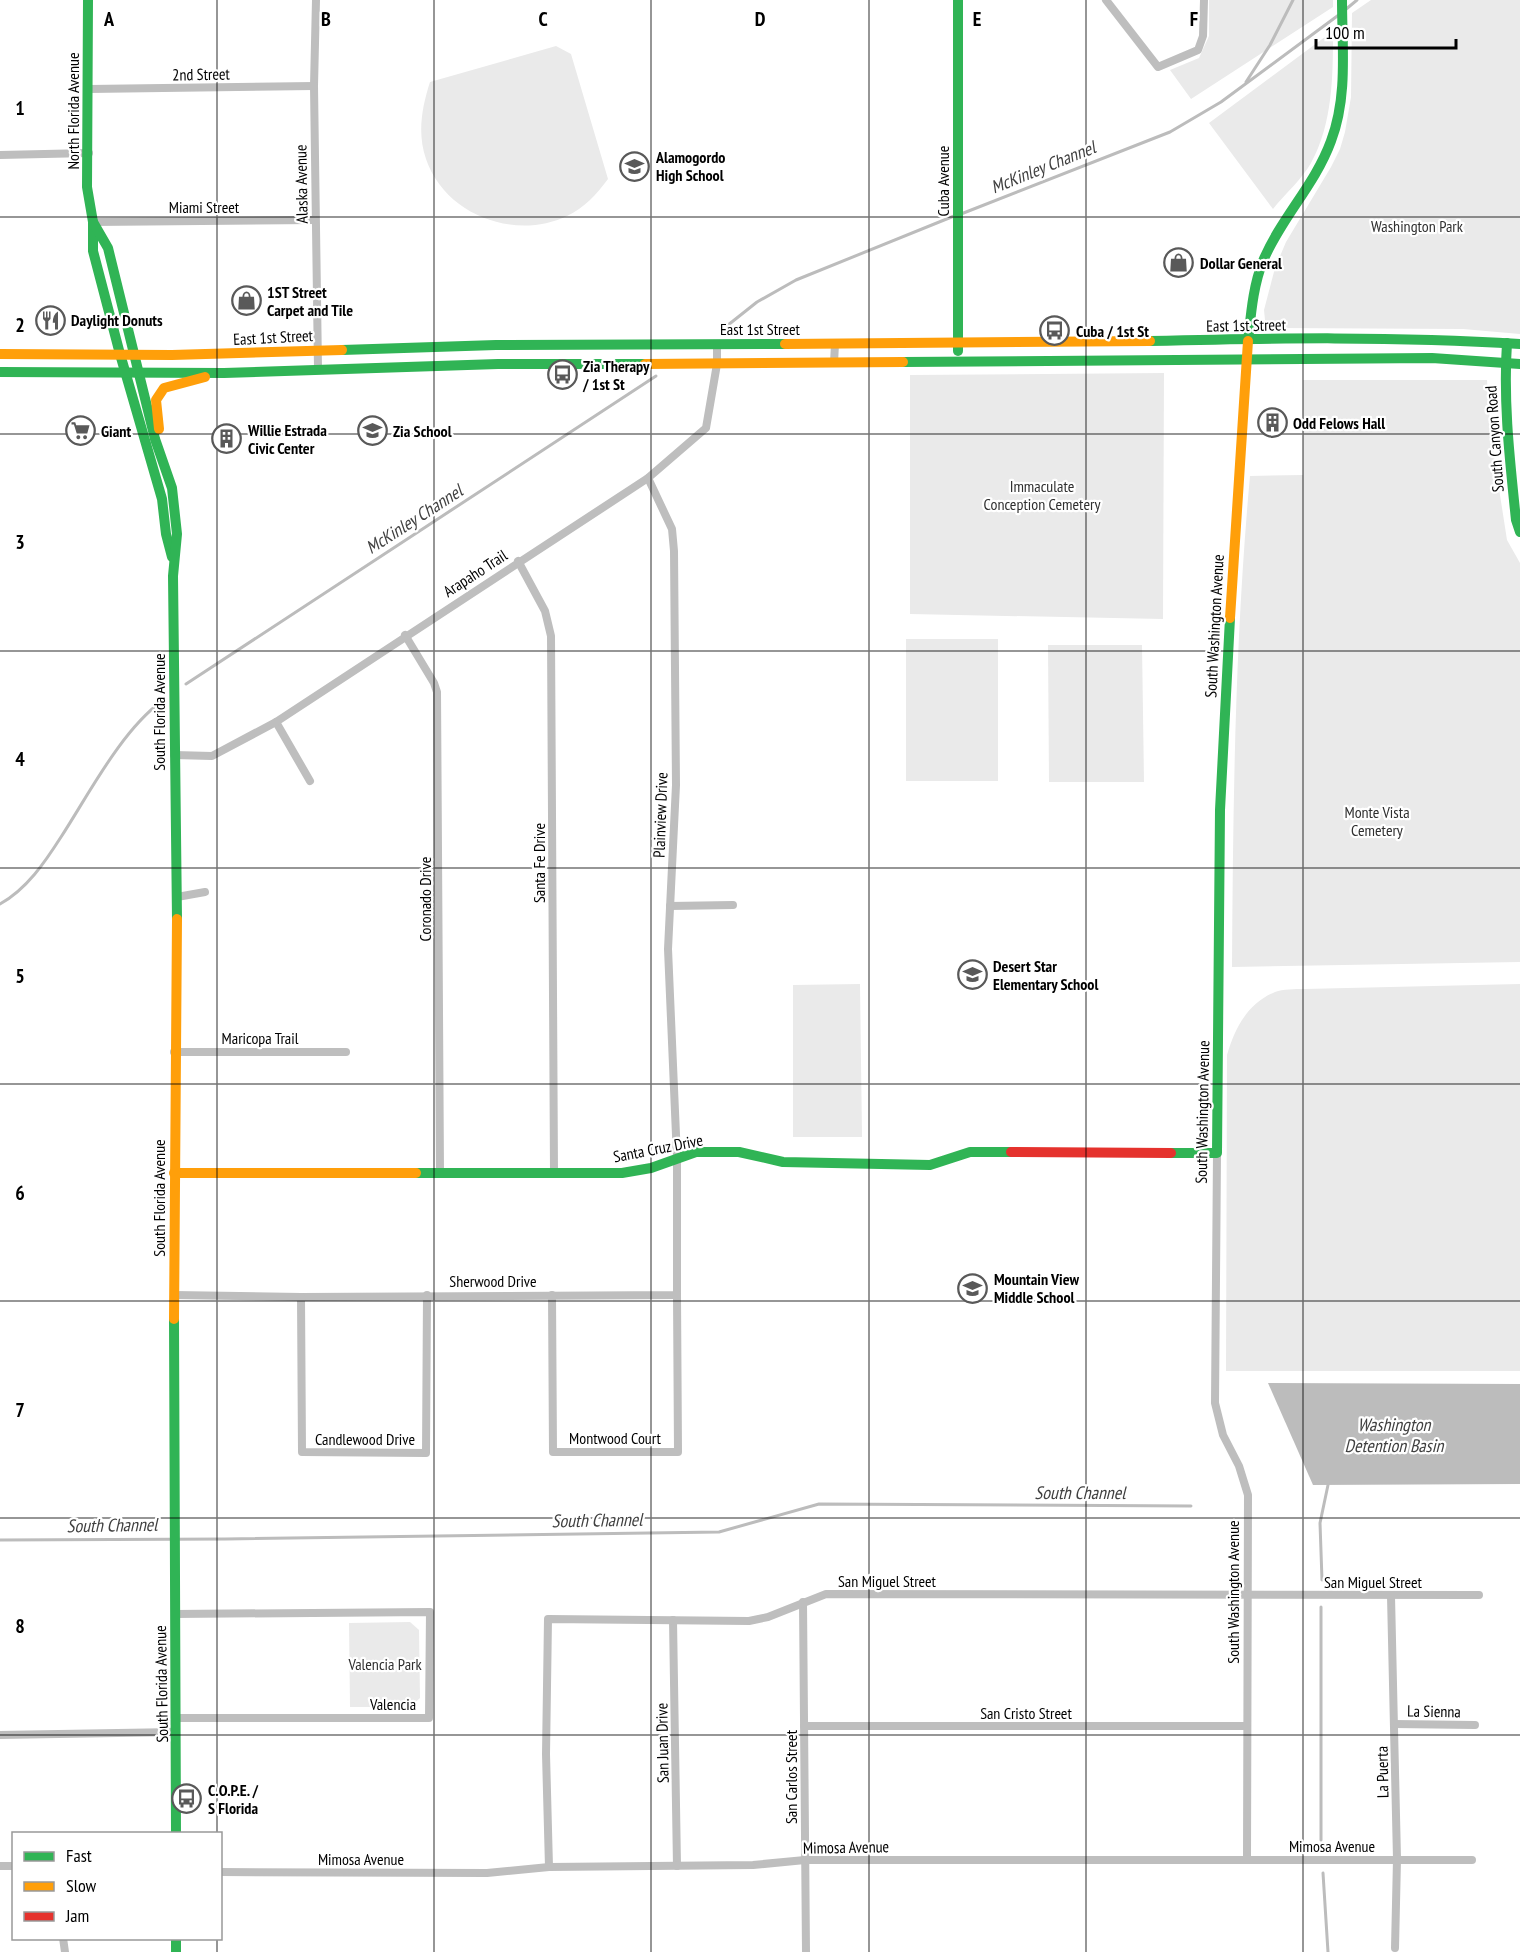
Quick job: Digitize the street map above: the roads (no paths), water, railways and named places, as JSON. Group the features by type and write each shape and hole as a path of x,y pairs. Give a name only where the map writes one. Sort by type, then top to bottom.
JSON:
{"main road":[{"name":"North Florida Avenue","path":"87,0 89,89 87,187 93,222 93,251 120,354"},
{"name":"Cuba Avenue","path":"957,0 958,361"},
{"name":"South Washington Avenue","path":"1217,1153 1220,810 1238,479 1253,293 1262,265 1275,237 1311,185 1326,156 1335,131 1341,107 1342,0"},
{"name":"North Florida Avenue","path":"93,222 108,248 140,373"},
{"name":"East 1st Street","path":"0,354 232,354 498,345 959,344 1426,338 1520,344"},
{"name":"South Canyon Road","path":"1507,343 1506,419 1516,520 1520,532"},
{"name":"South Florida Avenue","path":"120,354 162,500 165,534 174,562"},
{"name":"East 1st Street","path":"0,372 224,373 318,368 498,364 1128,359 1432,358 1520,364"},
{"name":"South Florida Avenue","path":"140,373 155,439 172,488 177,534 174,562 177,897 174,1052 176,1832"},
{"path":"172,488 170,467 160,433 156,400 164,388 224,373"},
{"name":"Santa Cruz Drive","path":"174,1173 622,1173 651,1168 696,1152 739,1152 783,1162 930,1165 970,1152 1217,1153"}],"street":[{"name":"Alaska Avenue","path":"316,0 314,86 318,368"},
{"path":"1106,0 1158,67 1198,50 1203,36 1204,0"},
{"name":"2nd Street","path":"89,89 314,86"},
{"path":"0,154 88,153"},
{"name":"Miami Street","path":"93,222 315,220"},
{"name":"Arapaho Trail","path":"174,755 212,756 276,722 405,635 648,478 706,428 717,364 717,344"},
{"path":"834,363 835,344"},
{"name":"Plainview Drive","path":"648,478 672,529 674,551 676,785 668,949 677,1158"},
{"name":"Santa Fe Drive","path":"518,561 545,611 550,636 554,1172"},
{"name":"Coronado Drive","path":"405,635 437,692 440,1172"},
{"path":"276,722 310,781"},
{"path":"177,897 205,892"},
{"path":"670,906 733,905"},
{"name":"Maricopa Trail","path":"174,1052 346,1052"},
{"name":"South Washington Avenue","path":"1217,1153 1215,1403 1223,1435 1239,1466 1248,1494 1247,1860"},
{"path":"677,1158 677,1295"},
{"name":"Sherwood Drive","path":"174,1295 301,1297 677,1295"},
{"name":"Candlewood Drive","path":"301,1297 302,1452 426,1453 427,1295"},
{"name":"Montwood Court","path":"552,1295 553,1452 678,1452 677,1295"},
{"name":"San Miguel Street","path":"549,1867 546,1754 548,1619 748,1621 768,1617 826,1594 1479,1595"},
{"name":"La Puerta","path":"1391,1596 1397,1859 1395,1948"},
{"name":"San Carlos Street","path":"803,1602 806,1952"},
{"name":"Valencia","path":"175,1614 430,1612 429,1718 176,1718"},
{"name":"San Juan Drive","path":"673,1620 677,1866"},
{"name":"La Sienna","path":"1394,1724 1474,1725"},
{"name":"San Cristo Street","path":"804,1726 1247,1726"},
{"path":"0,1735 176,1732"},
{"name":"Mimosa Avenue","path":"222,1872 487,1873 549,1867 753,1865 806,1860 1472,1860"}],"water":[{"name":"Washington Detention Basin","path":"1268,1383 1520,1384 1520,1484 1313,1485"}],"waterway":[{"path":"1246,82 1270,45 1293,0"},
{"name":"McKinley Channel","path":"1345,10 1357,0"},
{"name":"McKinley Channel","path":"961,214 1170,132 1221,102 1340,14"},
{"name":"McKinley Channel","path":"723,329 757,302 796,280 954,216"},
{"name":"McKinley Channel","path":"186,684 656,376"},
{"name":"McKinley Channel","path":"0,904 19,891 35,874 119,746 147,714 162,701"},
{"path":"1322,1580 1320,1523 1328,1485"},
{"name":"South Channel","path":"0,1540 719,1532 819,1504 1191,1506"},
{"path":"1321,1607 1321,1840"},
{"path":"1323,1873 1328,1952"}],"place":[{"name":"Alamogordo High School","path":"635,166"},
{"name":"Dollar General","path":"1179,263"},
{"name":"1ST Street Carpet and Tile","path":"246,301"},
{"name":"Daylight Donuts","path":"50,320"},
{"name":"Cuba / 1st St","path":"1055,331"},
{"name":"Zia Therapy / 1st St","path":"562,375"},
{"name":"Odd Felows Hall","path":"1272,423"},
{"name":"Giant","path":"80,431"},
{"name":"Zia School","path":"372,431"},
{"name":"Willie Estrada Civic Center","path":"227,439"},
{"name":"Desert Star Elementary School","path":"972,975"},
{"name":"Mountain View Middle School","path":"973,1288"},
{"name":"C.O.P.E. / S Florida","path":"187,1799"}],"park label":[{"name":"Washington Park","path":"1417,226"},
{"name":"Immaculate Conception Cemetery","path":"1042,495"},
{"name":"Monte Vista Cemetery","path":"1377,821"},
{"name":"Valencia Park","path":"385,1664"}]}
